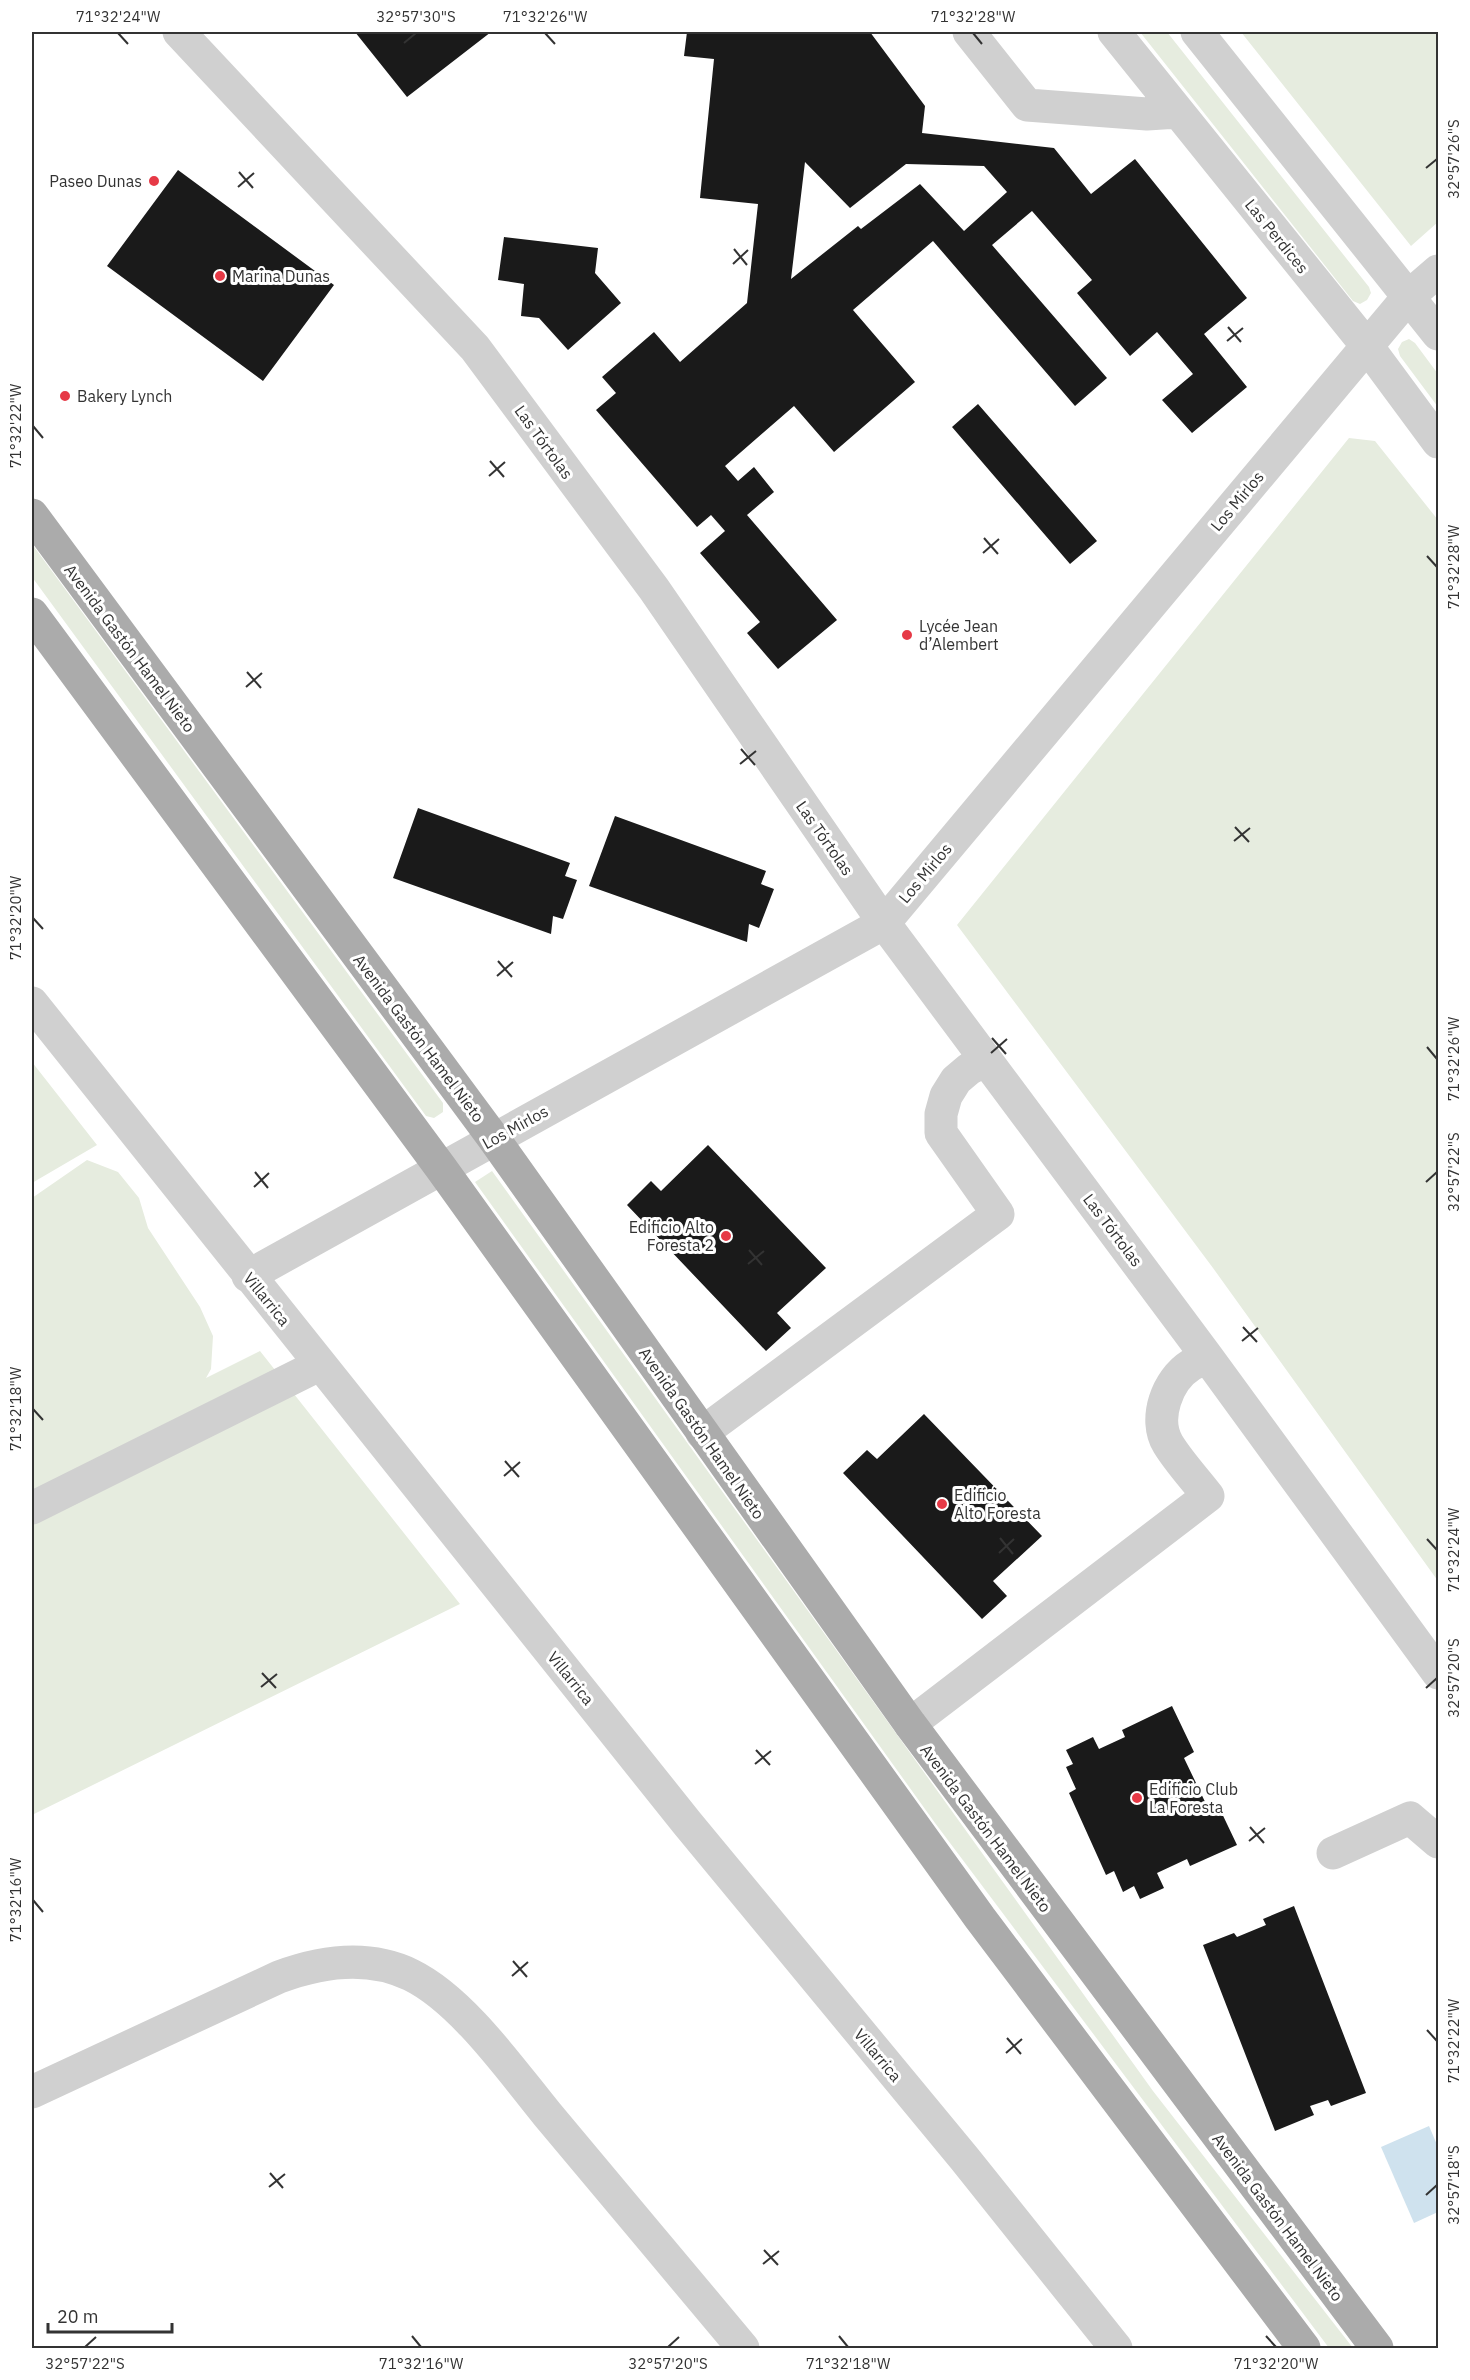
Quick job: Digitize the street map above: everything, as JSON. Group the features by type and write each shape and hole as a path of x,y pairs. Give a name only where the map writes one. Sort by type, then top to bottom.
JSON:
{"main road":[{"name":"Avenida Gastón Hamel Nieto","path":"32,515 494,1139 910,1724 1377,2349"},
{"path":"32,614 441,1168 980,1918 1304,2349"}],"street":[{"name":"Las Tórtolas","path":"179,32 475,348 654,589 884,923 1208,1358 1438,1673"},
{"path":"969,32 1027,105 1147,114 1178,112"},
{"name":"Las Perdices","path":"1114,32 1367,346 1438,442"},
{"path":"1197,32 1438,334"},
{"name":"Los Mirlos","path":"248,1276 884,923 1409,296 1438,271"},
{"name":"Villarrica","path":"32,1003 687,1823 964,2158 1116,2349"},
{"path":"702,1433 998,1214 941,1133 941,1114 946,1096 956,1080 969,1069 986,1060"},
{"path":"910,1724 1208,1496 1167,1442 1162,1428 1166,1394 1176,1378 1190,1365 1208,1358"},
{"path":"32,1508 319,1365"},
{"path":"1333,1853 1410,1818 1438,1842"},
{"path":"32,2092 307,1966 336,1961 365,1962 395,1968 425,1983 449,2000 743,2349"}],"shaded area":[{"path":"1140,32 1167,32 1369,287 1371,293 1367,300 1360,304 1353,301"},
{"path":"1241,32 1438,32 1438,222 1411,246"},
{"path":"1409,339 1415,343 1438,374 1438,407 1400,356 1398,349 1402,342"},
{"path":"1349,438 1375,441 1438,520 1438,1581 1213,1268 957,925"},
{"path":"32,544 443,1103 443,1112 434,1118 426,1116 32,577"},
{"path":"32,1062 97,1145 32,1183"},
{"path":"87,1160 118,1172 139,1198 148,1228 200,1307 213,1336 211,1369 206,1378 260,1351 460,1604 32,1815 32,1198"},
{"path":"492,1171 1153,2091 1353,2348 1329,2348 935,1823 475,1182"}],"water":[{"path":"1429,2126 1438,2147 1438,2212 1414,2223 1381,2147"}],"building":[{"path":"355,32 491,32 407,97"},
{"path":"687,32 870,32 925,106 922,133 1054,148 1091,194 1135,159 1247,298 1204,334 1247,387 1192,433 1162,400 1193,374 1157,332 1130,356 1077,293 1092,280 1032,211 992,245 1107,378 1075,406 933,241 853,310 915,382 834,452 794,406 725,466 738,481 754,467 774,492 747,515 837,620 778,669 747,633 760,622 700,553 725,531 711,515 697,527 596,410 616,393 602,377 654,332 680,362 747,303 758,204 700,198 714,59 684,56","holes":["805,162 850,208 906,164 984,166 1007,192 964,231 920,184 861,229 858,226 791,279"]},
{"name":"Marina Dunas","path":"178,170 334,285 263,381 107,266"},
{"path":"504,237 598,248 595,273 621,303 568,350 539,318 521,316 524,284 498,280"},
{"path":"978,404 1097,541 1070,564 952,427"},
{"path":"418,808 570,863 565,876 577,880 563,919 553,916 551,934 393,878"},
{"path":"615,816 766,871 761,884 774,889 759,928 749,924 747,942 589,886"},
{"name":"Edificio Alto Foresta 2","path":"708,1145 826,1268 777,1313 791,1328 766,1351 627,1205 651,1181 661,1191"},
{"name":"Edificio Alto Foresta","path":"924,1414 1042,1536 993,1581 1007,1596 982,1619 843,1473 867,1450 877,1459"},
{"name":"Edificio Club La Foresta","path":"1172,1706 1194,1752 1184,1758 1208,1808 1217,1803 1237,1845 1190,1866 1187,1859 1157,1873 1164,1888 1140,1899 1134,1886 1123,1892 1114,1871 1106,1875 1069,1793 1076,1789 1066,1767 1073,1764 1066,1750 1093,1737 1099,1749 1125,1737 1122,1730"},
{"path":"1294,1906 1366,2093 1331,2106 1328,2100 1310,2106 1314,2115 1275,2131 1203,1945 1234,1933 1237,1937 1266,1925 1263,1919"}],"place":[{"name":"Paseo Dunas","path":"154,181"},
{"name":"Marina Dunas","path":"220,276"},
{"name":"Bakery Lynch","path":"65,396"},
{"name":"Lycée Jean d’Alembert","path":"907,635"},
{"name":"Edificio Alto Foresta 2","path":"726,1236"},
{"name":"Edificio Alto Foresta","path":"942,1504"},
{"name":"Edificio Club La Foresta","path":"1137,1798"}]}
